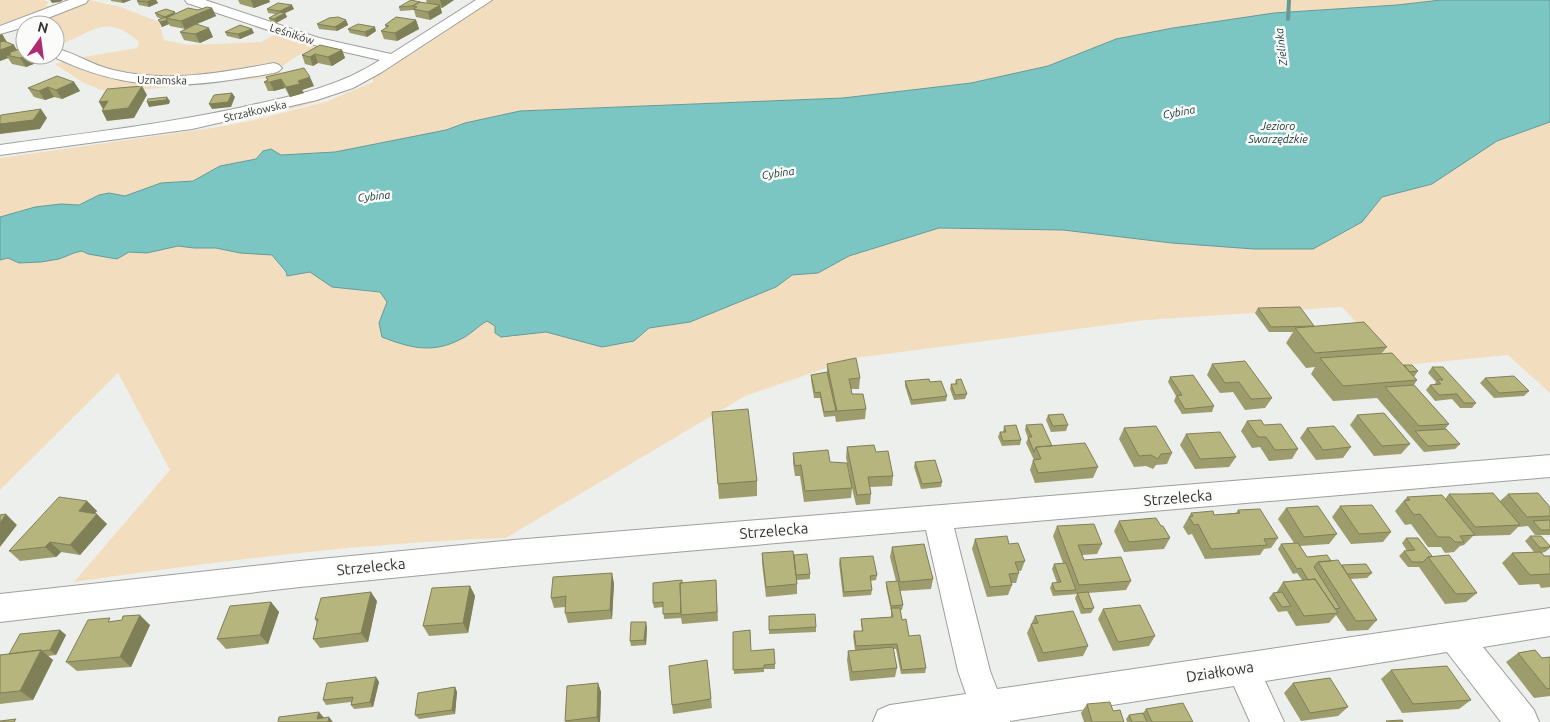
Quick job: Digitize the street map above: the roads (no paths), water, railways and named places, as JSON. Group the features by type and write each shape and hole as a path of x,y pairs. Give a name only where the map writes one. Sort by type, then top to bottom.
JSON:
{"street":[{"path":"13,30 80,0"},
{"name":"Leśników","path":"192,0 315,41 394,59"},
{"name":"Strzałkowska","path":"0,150 192,124 262,110 330,92 363,77 394,59 485,0"},
{"name":"Uznamska","path":"65,57 97,72 143,80 211,79 274,68"},
{"name":"Strzelecka","path":"0,608 300,574 503,554 1550,466"},
{"path":"936,518 974,671 991,715"},
{"name":"Działkowa","path":"890,722 991,715 1243,669 1550,622"},
{"path":"1455,637 1522,722"},
{"path":"1243,669 1268,722"}],"water":[{"name":"Jezioro Swarzędzkie","path":"1441,0 1550,0 1550,122 1497,141 1432,184 1382,197 1362,222 1313,249 1254,249 1172,243 1063,230 939,228 849,256 818,273 792,275 776,287 690,322 649,328 634,341 602,347 546,332 501,337 495,333 495,326 487,321 464,337 441,347 422,348 402,344 382,337 379,323 387,302 380,292 332,287 310,272 287,276 286,272 272,255 240,253 216,248 178,246 147,253 129,252 117,259 88,254 82,251 59,259 41,262 19,263 8,258 0,260 0,217 35,207 61,204 79,205 99,195 109,193 125,196 161,183 193,181 220,166 256,159 263,151 271,149 281,155 335,152 446,130 465,123 520,111 843,98 971,83 1048,66 1116,39 1173,28 1274,13 1397,5"}],"waterway":[{"name":"Zielinka","path":"1288,19 1289,0"}],"water label":[{"name":"Cybina","path":"1179,112"},
{"name":"Cybina","path":"778,173"},
{"name":"Cybina","path":"374,196"}]}
